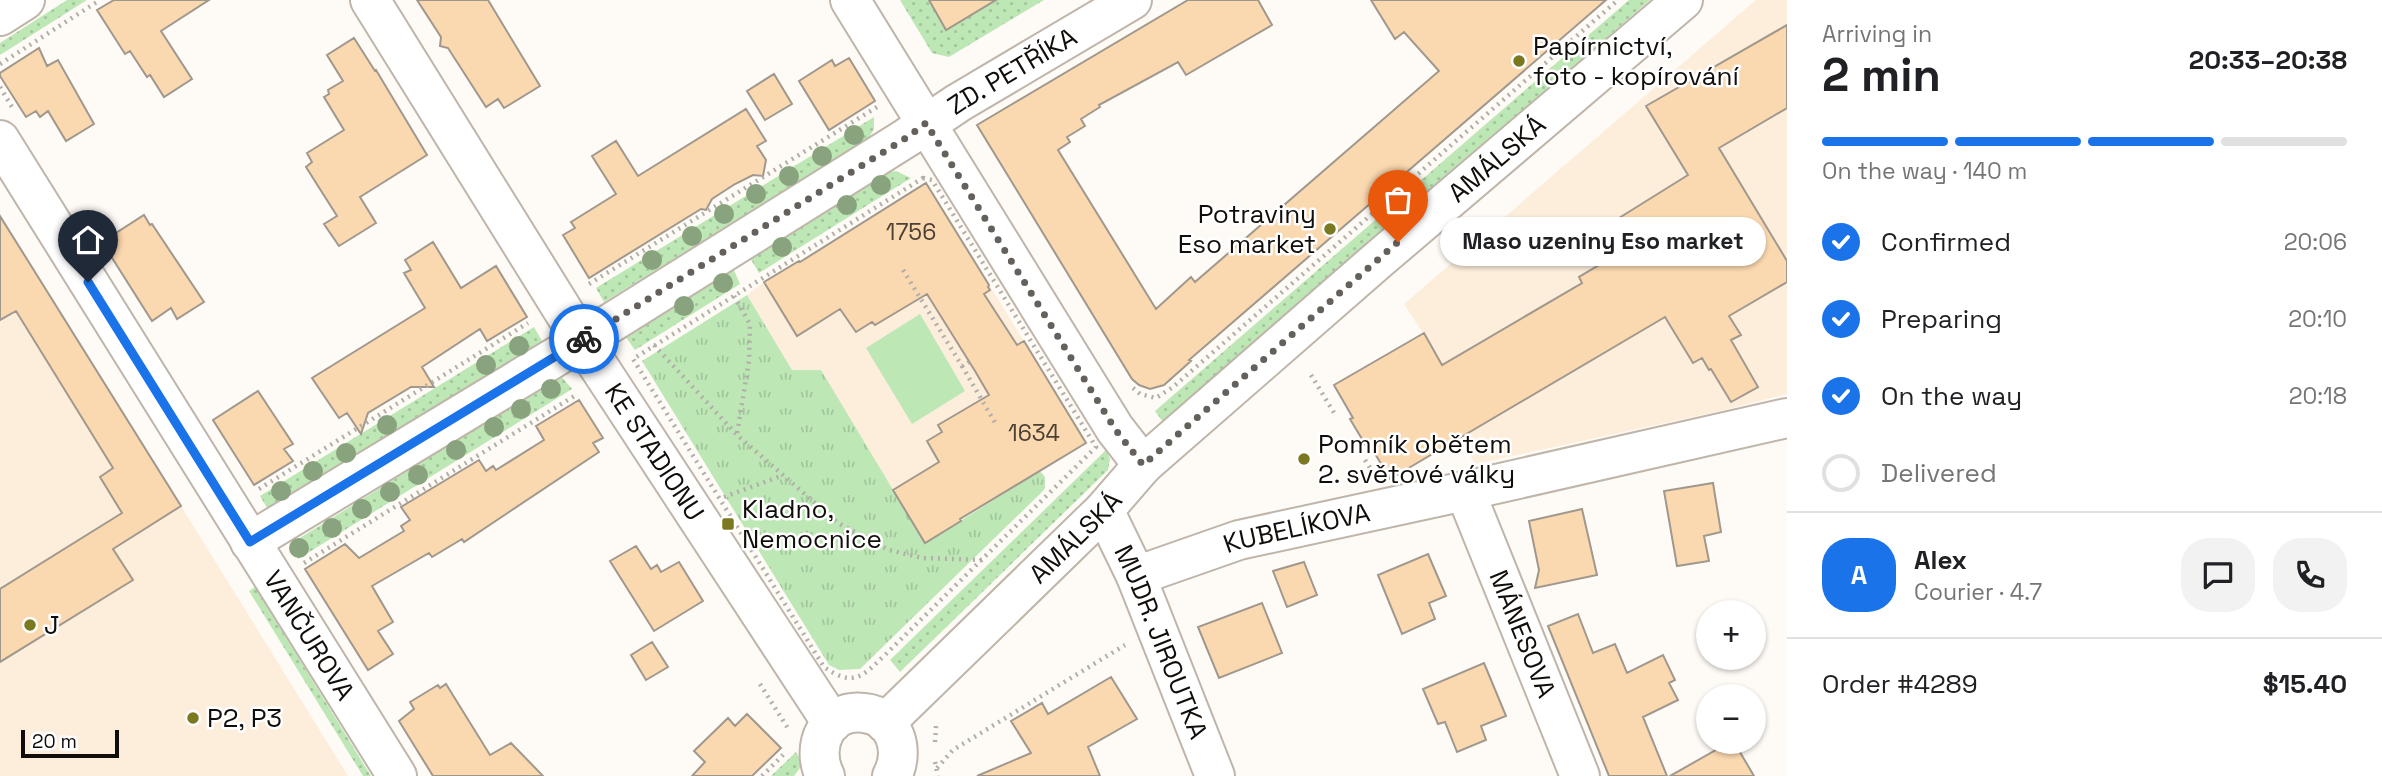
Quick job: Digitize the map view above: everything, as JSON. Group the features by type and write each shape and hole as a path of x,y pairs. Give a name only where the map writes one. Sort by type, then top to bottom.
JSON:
{"street":[{"path":"0,16 25,0"},
{"name":"KE STADIONU","path":"370,0 582,341 832,723"},
{"path":"850,0 1115,429 1143,465"},
{"name":"ZD. PETŘÍKA","path":"250,542 582,341 894,146 926,123 1132,0"},
{"name":"AMÁLSKÁ","path":"885,723 1104,510 1143,465 1683,0"},
{"name":"VANČUROVA","path":"0,140 397,776"},
{"name":"KUBELÍKOVA","path":"1136,576 1239,540 1787,418"},
{"name":"MÁNESOVA","path":"1465,491 1580,776"},
{"name":"MUDR. JIROUTKA","path":"1104,510 1136,576 1215,776"},
{"path":"824,776 818,753 820,742 832,723 842,716 864,713 885,723 898,742 898,765 892,776"}],"path":[{"path":"0,64 100,0"},
{"path":"1127,382 1140,394 1156,398 1173,387 1618,0"},
{"path":"584,281 593,283 882,102"},
{"path":"923,178 932,180 1096,447 863,675 849,678 836,676 824,667 633,359 654,345 923,178"},
{"path":"903,270 997,426"},
{"path":"734,296 750,324 749,361 737,435"},
{"path":"251,491 257,490 533,318"},
{"path":"654,345 737,435 838,523 889,550 922,558 983,560"},
{"path":"962,366 969,362"},
{"path":"1311,375 1336,415"},
{"path":"297,568 576,395 584,398"},
{"path":"720,499 782,476"},
{"path":"936,769 953,750 1130,641"},
{"path":"759,682 793,736"},
{"path":"935,746 936,726 946,717"},
{"path":"762,776 792,747"},
{"path":"934,756 938,776"}],"shaded area":[{"path":"1756,0 1787,0 1787,394 1475,464 1460,438 1390,479 1350,419 1353,417 1334,385 1423,333 1404,304"},
{"path":"926,183 1087,443 925,543 846,413 792,370 747,295"},
{"path":"0,216 181,506 348,776 0,776"}],"green space":[{"path":"67,0 87,0 0,55 0,43"},
{"path":"900,0 929,0 947,30 996,0 1044,0 949,57 932,53"},
{"path":"1629,0 1650,0 1163,422 1155,411"},
{"path":"874,117 874,129 868,139 604,302 596,288"},
{"path":"896,171 911,178 759,273 750,258 888,172"},
{"path":"733,268 740,284 635,350 625,336"},
{"path":"747,295 792,370 821,370 925,543 1040,471 1045,477 1045,488 1042,492 860,669 839,670 829,665 642,361"},
{"path":"920,314 965,391 912,424 866,348"},
{"path":"534,327 542,341 269,511 260,496"},
{"path":"561,376 572,389 298,559 290,544"},
{"path":"1106,450 1110,459 1108,470 900,672 890,660"},
{"path":"255,587 371,776 363,776 249,591"},
{"path":"796,752 803,764 794,776 771,776"}],"building":[{"path":"114,0 209,0 161,31 192,79 164,97 130,51 125,54 97,10"},
{"path":"417,0 488,0 540,86 504,108 498,99 486,107 448,48 440,46 441,37"},
{"path":"929,0 996,0 946,30"},
{"path":"1188,0 1258,0 1272,25 1186,75 1178,62 1099,105 1100,107 1081,119 1085,126 1067,137 1070,142 1058,150 1156,309 1191,277 1195,282 1439,71 1404,32 1395,39 1371,0 1606,0 1189,360 1191,361 1164,385 1150,389 1132,379 977,125"},
{"path":"1787,25 1787,108 1719,148 1787,261 1787,282 1729,316 1741,335 1731,340 1758,387 1731,402 1702,358 1693,363 1665,317 1390,479 1350,419 1353,418 1334,385 1424,333 1442,365 1582,283 1579,277 1626,249 1611,223 1688,175 1646,106"},
{"path":"354,38 427,155 360,197 376,223 339,246 324,224 337,216 306,167 312,162 307,153 344,130 324,97 329,94 328,90 343,81 327,55"},
{"path":"39,48 47,66 58,60 94,124 66,141 48,111 40,117 36,111 26,117 0,76 0,73"},
{"path":"849,58 875,101 829,130 799,81 832,60 835,66"},
{"path":"774,74 792,104 765,120 747,91"},
{"path":"746,109 766,141 757,146 766,160 763,176 753,175 735,184 712,199 706,210 701,209 589,278 563,235 575,228 571,222 616,194 592,156 616,141 638,176"},
{"path":"926,183 989,285 990,290 984,294 1017,345 1024,341 1086,443 925,543 893,490 939,462 927,441 942,432 938,425 989,395 975,371 927,294 875,325 872,322 856,332 840,309 797,336 764,282"},
{"path":"144,215 204,302 177,319 171,308 152,321 102,242"},
{"path":"0,216 181,506 113,549 133,580 0,662 0,589 122,513 100,477 113,468 16,311 0,320"},
{"path":"433,242 461,288 496,266 527,317 487,341 480,329 422,367 434,387 411,387 368,413 361,434 347,413 339,418 312,378 425,308 404,273 411,270 405,260"},
{"path":"258,391 293,444 284,449 293,461 254,485 213,420"},
{"path":"579,400 603,438 593,443 599,452 464,542 462,539 432,557 429,553 372,586 393,622 378,631 393,654 368,670 305,569 345,544 359,558 404,531 401,526 410,520 401,507 479,460 486,471 493,466 496,470 544,440 536,426"},
{"path":"1713,483 1721,532 1704,536 1709,561 1677,566 1664,491"},
{"path":"1582,509 1597,575 1535,588 1539,570 1529,521"},
{"path":"636,546 651,569 657,565 661,572 679,562 703,601 654,631 610,561"},
{"path":"1428,554 1446,596 1429,603 1435,619 1402,634 1378,575"},
{"path":"1304,562 1317,595 1287,607 1273,571"},
{"path":"1262,603 1282,653 1219,678 1198,627"},
{"path":"1578,614 1593,653 1615,644 1627,673 1663,655 1675,680 1669,683 1678,700 1643,717 1667,776 1609,776 1548,626"},
{"path":"652,642 668,667 646,680 631,655"},
{"path":"1484,663 1506,716 1481,726 1486,740 1457,752 1445,722 1438,724 1423,689"},
{"path":"1111,677 1137,719 1088,747 1100,776 977,776 1031,753 1011,721 1042,703 1048,714"},
{"path":"446,684 490,755 511,743 543,776 433,776 399,721 414,709 410,702 438,685 440,688"},
{"path":"747,714 781,748 752,776 692,776 705,762 694,751 728,718 735,726"},
{"path":"1709,754 1741,754 1754,776 1670,776"}],"way so far":[{"path":"584,339 926,123 1115,429 1143,465 1398,242"}],"place":[{"name":"Papírnictví, foto - kopírování","path":"1519,61"},
{"name":"Potraviny Eso market","path":"1330,229"},
{"name":"Maso uzeniny Eso market","path":"1398,242"},
{"name":"Pomník obětem 2. světové války","path":"1304,459"},
{"name":"Kladno, Nemocnice","path":"728,524"},
{"name":"J","path":"30,625"},
{"name":"P2, P3","path":"193,718"}],"route":[{"path":"88,282 250,542 584,339"}]}
